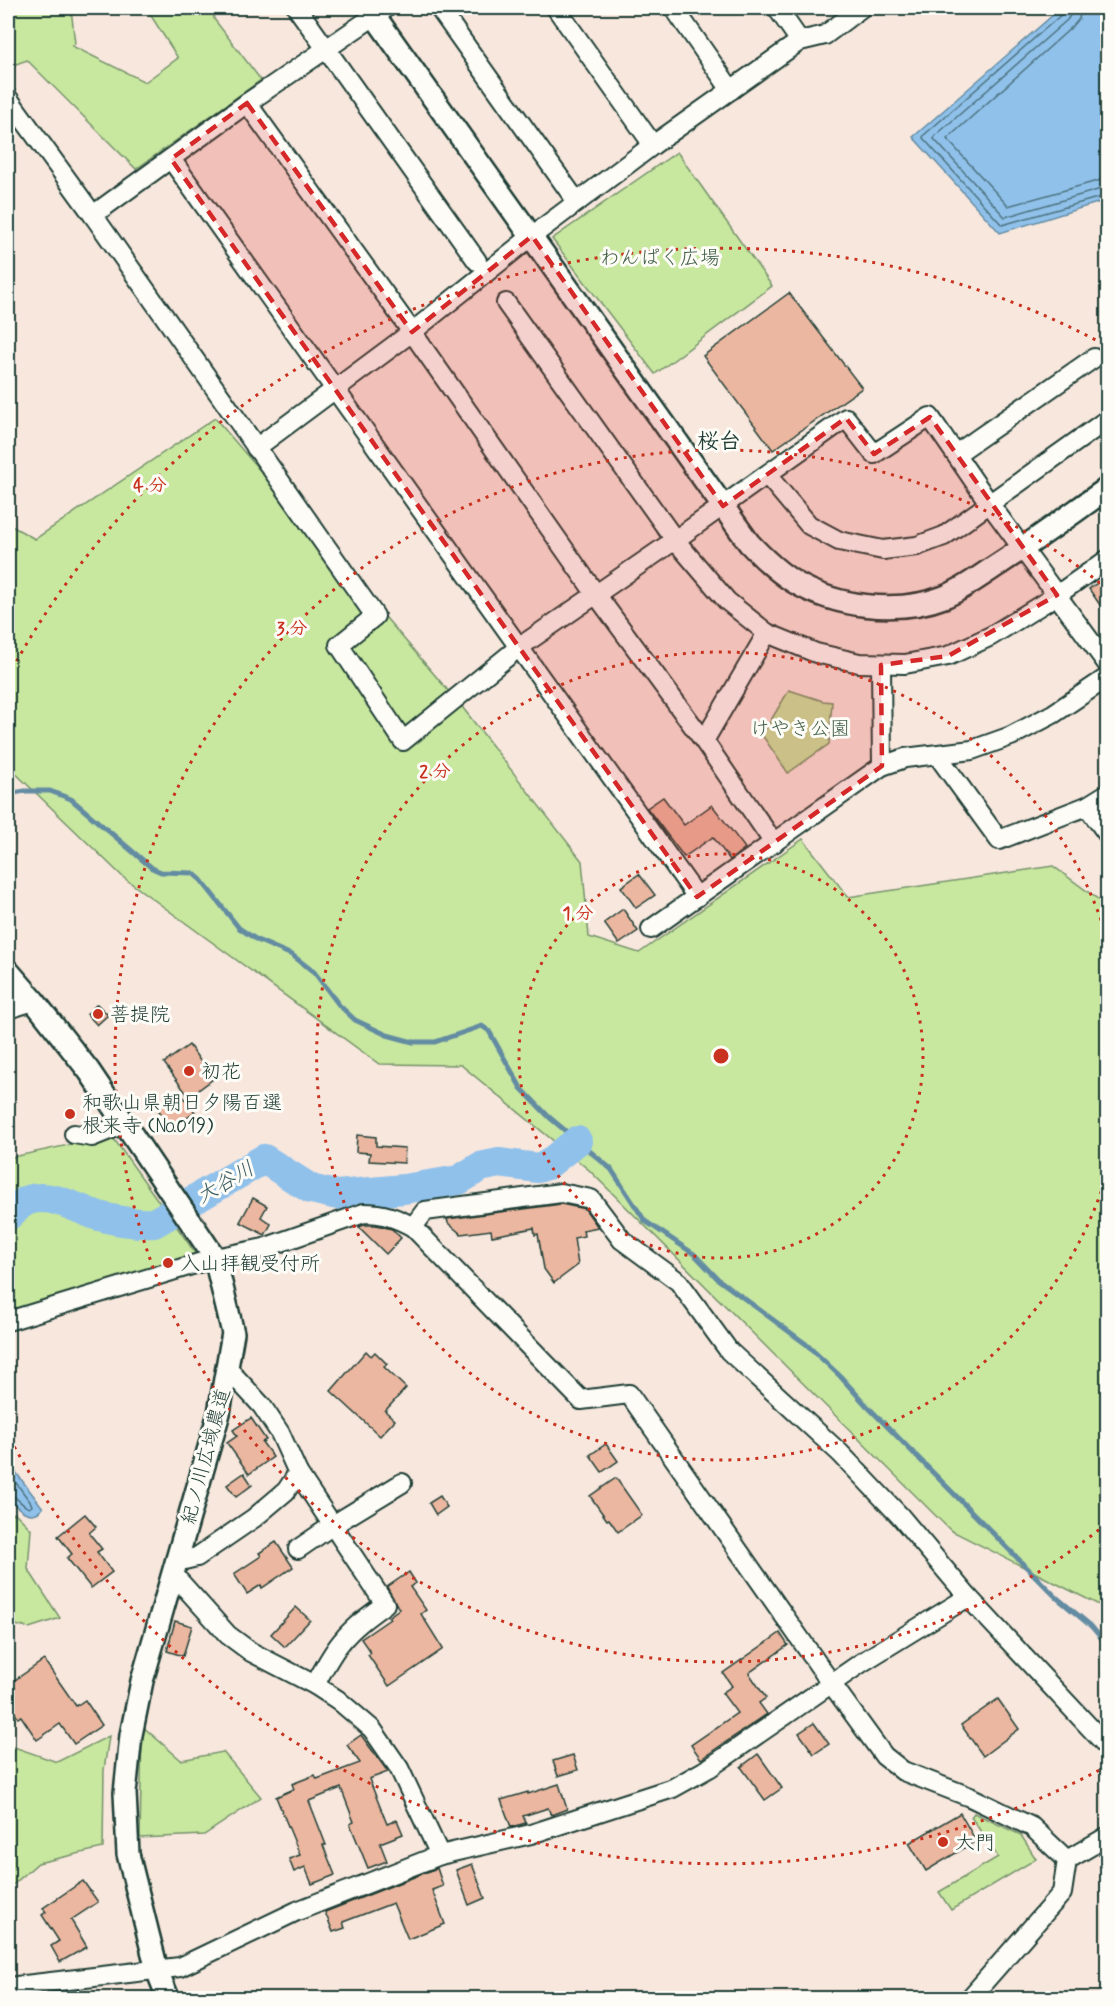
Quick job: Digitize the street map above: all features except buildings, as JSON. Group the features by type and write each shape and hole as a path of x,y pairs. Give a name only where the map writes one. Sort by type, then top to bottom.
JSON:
{"street":[{"path":"297,8 477,261"},
{"path":"439,8 577,202"},
{"path":"556,8 653,145"},
{"path":"674,8 732,90"},
{"path":"777,8 800,41"},
{"path":"256,448 412,332 532,236 653,145 800,41 825,35 861,8"},
{"path":"93,215 377,10 532,236 749,543 779,572 809,590 864,605 918,604 942,597 976,580 1107,488"},
{"path":"8,98 375,616 339,645 403,741 518,648 846,418 874,454 930,417 989,503 1107,665"},
{"path":"247,103 704,741 774,843"},
{"path":"171,159 697,897"},
{"path":"506,303 675,540 727,601 767,633 816,653 859,663 905,664 948,656 991,636 1057,595 1107,559"},
{"path":"956,454 1094,358"},
{"path":"767,474 809,525 839,541 883,550 917,546 944,536 1107,419"},
{"path":"704,741 767,633"},
{"path":"881,665 882,766"},
{"path":"651,929 882,766 905,758 938,756 972,750 1011,736 1053,714 1107,677"},
{"path":"938,756 999,840 1087,806 1107,793"},
{"path":"1087,806 1107,835"},
{"name":"紀ノ川広域農道","path":"8,971 89,1071 215,1258 233,1334 219,1413 142,1681 131,1735 125,1793 128,1854 157,1970 168,1998"},
{"path":"8,1009 34,1001"},
{"path":"74,1134 93,1137 124,1124"},
{"path":"413,1227 425,1211 561,1193 591,1199 622,1240 679,1282 729,1351 840,1453 900,1516 968,1597 1107,1747"},
{"path":"8,1321 215,1258 264,1248 364,1213 379,1213 398,1219 413,1227 581,1400 629,1394 884,1756 903,1771 970,1797 1032,1827 1067,1860"},
{"path":"227,1368 262,1406 280,1433 298,1473 385,1604 342,1640 315,1685"},
{"path":"298,1473 286,1491 254,1518 197,1557 175,1568 228,1635 250,1652 315,1685 338,1700 372,1729 399,1768 440,1855"},
{"path":"298,1550 333,1525 402,1483"},
{"path":"8,1987 180,1966 297,1911 440,1855 531,1834 673,1788 709,1768 831,1683 968,1597"},
{"path":"1067,1860 1107,1836"},
{"path":"970,1998 1062,1893 1067,1860"}],"highlighted area":[{"path":"247,103 412,332 532,236 723,506 846,418 874,454 930,417 1057,595 948,656 881,665 882,766 697,897 171,159"}],"green space":[{"path":"8,8 71,8 75,44 72,46 145,82 178,58 146,8 213,8 214,19 261,80 136,169 27,60 8,67"},
{"name":"わんぱく広場","path":"677,152 772,286 655,374 552,239"},
{"path":"215,418 463,708 582,861 589,937 639,953 803,839 848,897 1053,866 1107,906 1107,1609 950,1530 589,1170 461,1065 379,1064 124,878 8,766 8,524 35,539"},
{"name":"けやき公園","path":"789,690 832,702 829,744 788,773 762,735"},
{"path":"110,1136 187,1241 194,1255 8,1312 8,1158"},
{"path":"15,1513 31,1529 28,1569 60,1618 29,1628 11,1624 8,1627 8,1516"},
{"path":"142,1726 181,1760 223,1752 261,1797 204,1835 140,1838"},
{"path":"109,1736 104,1770 103,1848 38,1863 8,1889 8,1741 11,1746 57,1762"},
{"path":"974,1813 1021,1835 1036,1859 951,1910 939,1892 998,1857 971,1817"}],"water":[{"path":"1061,8 1107,8 1107,200 1000,233 913,137"},
{"path":"8,1462 43,1508 38,1512 29,1514 24,1512 8,1498"}],"waterway":[{"path":"8,794 50,791 71,799 152,868 161,872 193,873 239,928 257,940 292,955 314,972 339,1005 355,1020 387,1035 413,1042 435,1042 482,1026 489,1031 521,1088 549,1117 611,1169 645,1221 694,1254 719,1280 806,1344 1056,1597 1091,1626 1108,1646"},
{"name":"大谷川","path":"8,1216 26,1201 44,1198 63,1202 99,1216 133,1223 154,1223 264,1159 311,1189 337,1195 404,1189 459,1180 480,1167 499,1163 538,1168 547,1165 577,1141"}],"place":[{"name":"菩提院","path":"98,1014"},
{"name":"初花","path":"189,1071"},
{"name":"和歌山県朝日夕陽百選 根来寺 (№019)","path":"70,1114"},
{"name":"入山拝観受付所","path":"168,1263"},
{"name":"大門","path":"943,1842"}],"district":[{"name":"桜台","path":"719,440"}]}
